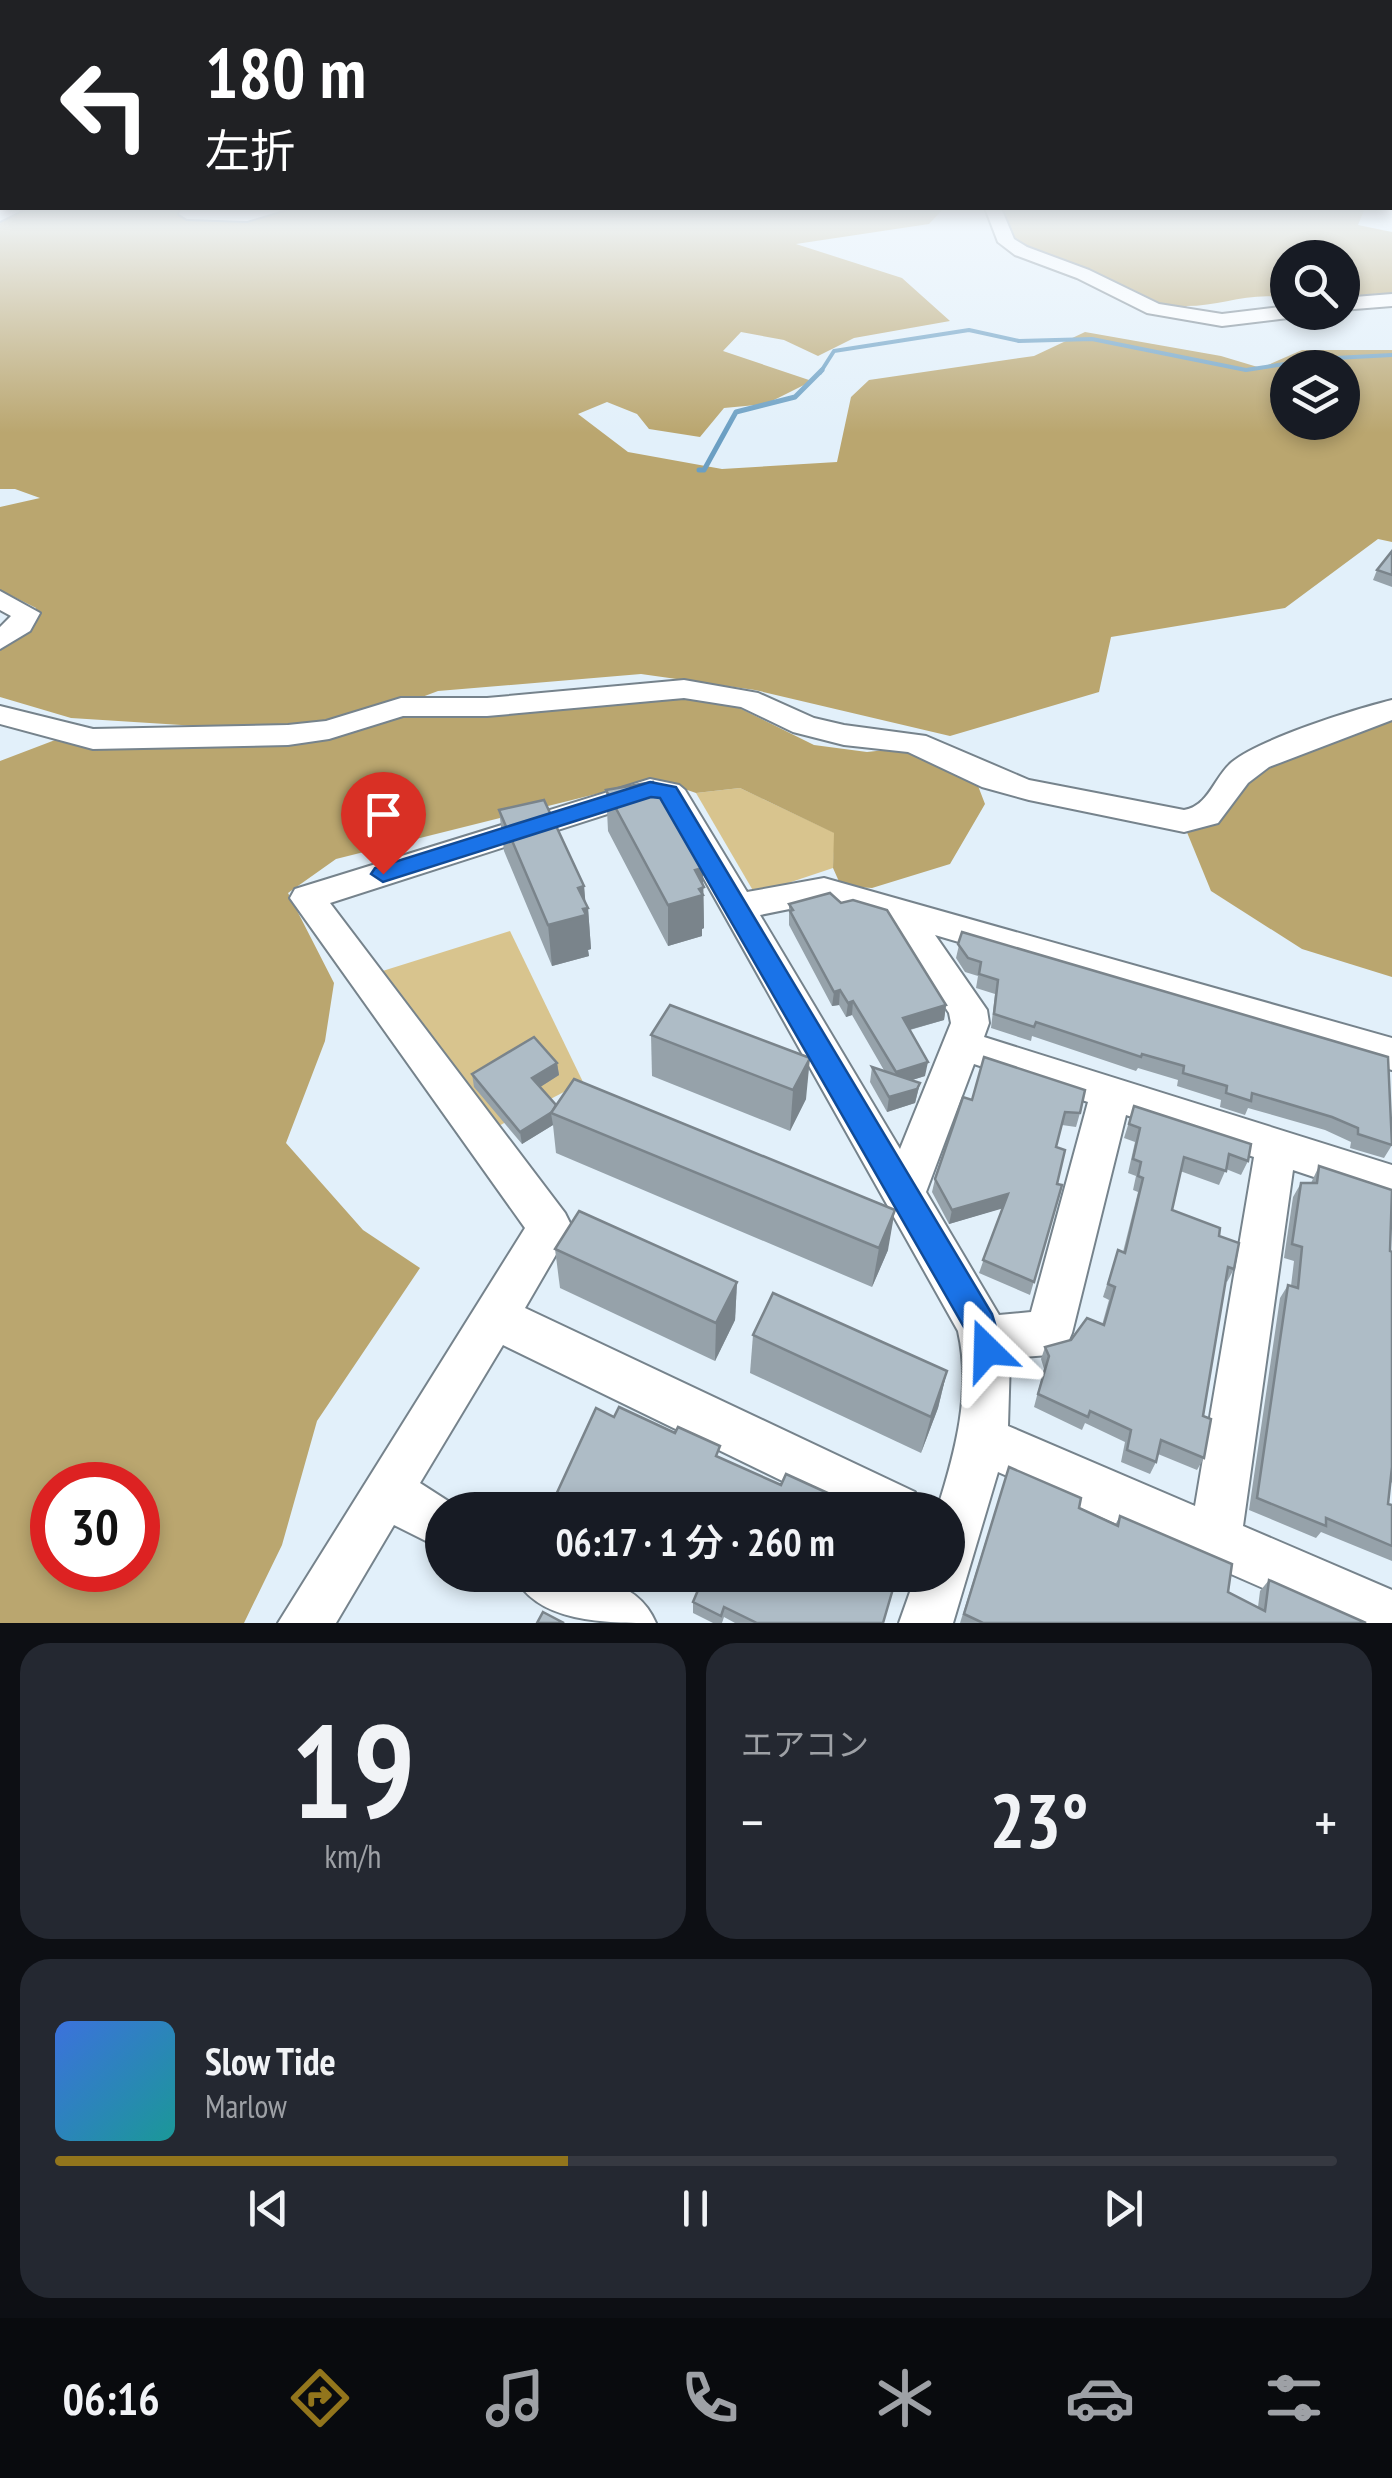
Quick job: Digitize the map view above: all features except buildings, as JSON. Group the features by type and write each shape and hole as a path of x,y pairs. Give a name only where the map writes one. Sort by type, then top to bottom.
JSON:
{"street":[{"path":"1099,282 1154,309 1222,320 1270,314"},
{"path":"1360,303 1392,300"},
{"path":"0,599 26,613 20,625 0,641"},
{"path":"0,715 93,739 251,736 329,730 401,708 504,706 652,690 720,692 831,732 936,749 993,780 1029,790 1184,821 1202,821 1221,806 1246,766 1392,709"},
{"path":"305,1623 550,1227 307,898 650,790 668,792 674,798 985,1338 988,1403 964,1492"},
{"path":"737,907 812,889 1392,1054"},
{"path":"899,912 968,1010 970,1023 904,1194"},
{"path":"962,1045 1392,1184"},
{"path":"985,1338 1049,1334 1111,1093"},
{"path":"1215,1540 1276,1146"},
{"path":"494,1317 859,1492"},
{"path":"978,1438 1392,1617"},
{"path":"386,1493 425,1514"},
{"path":"572,1592 630,1623"},
{"path":"926,1623 935,1592"}],"shaded area":[{"path":"0,282 906,282 950,321 854,338 818,356 784,340 741,332 723,351 812,381 766,404 724,408 700,437 649,429 637,414 607,402 578,414 628,452 722,469 837,462 851,397 869,380 1034,356 1085,332 1221,356 1261,368 1270,364 1270,440 1360,440 1360,350 1392,350 1392,542 1378,539 1285,608 1111,637 1099,692 950,736 755,690 641,674 438,691 348,725 274,731 71,718 0,697 0,651 31,626 36,608 0,590 0,507 40,498 15,489 0,489"},
{"path":"1109,282 1270,282 1270,296 1186,306 1194,313"},
{"path":"1360,282 1392,282 1392,296 1360,299"},
{"path":"689,694 725,701 814,745 867,752 904,748 975,778 985,804 950,864 872,888 841,886 833,868 834,833 740,788 696,793 656,779 336,859 288,893 334,983 325,1041 286,1143 363,1230 420,1268 317,1421 282,1545 244,1623 0,1623 0,761 63,737 321,739 402,713"},
{"path":"1392,703 1392,977 1302,949 1211,891 1184,825 1249,761"},
{"path":"740,788 835,833 833,868 755,894 696,793"},
{"path":"510,931 583,1082 491,1130 373,974"}],"waterway":[{"path":"822,370 834,351 969,330 1019,341 1092,339 1246,370 1316,359 1392,355"},
{"path":"699,470 704,470 736,412 795,397 822,370"}],"route":[{"path":"383,874 650,790 668,792 980,1325 987,1350"}]}
